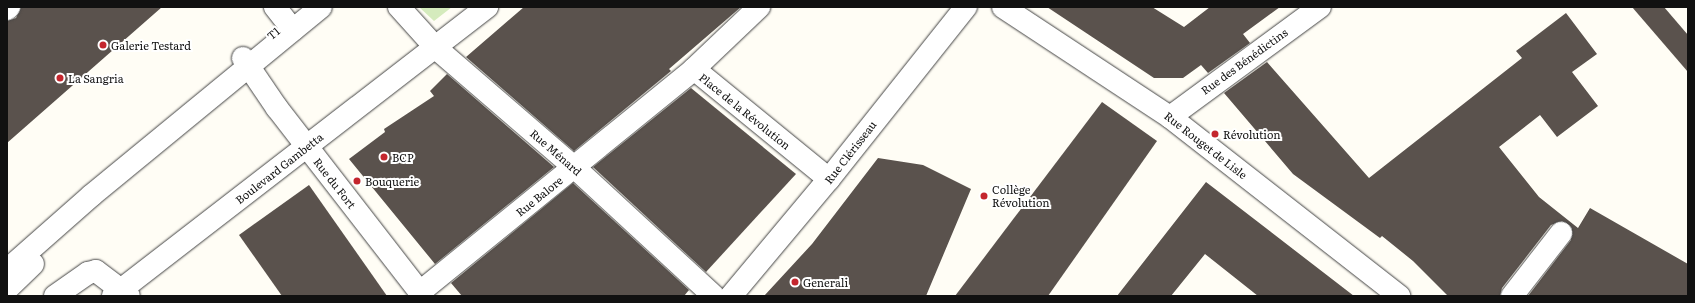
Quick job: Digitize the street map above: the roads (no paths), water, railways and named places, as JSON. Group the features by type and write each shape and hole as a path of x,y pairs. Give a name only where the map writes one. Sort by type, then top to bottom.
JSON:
{"street":[{"name":"T1","path":"285,20 303,7"},
{"path":"7,270 245,63 285,20 321,7"},
{"name":"Rue Ménard","path":"399,7 436,48 574,167 714,296"},
{"name":"Boulevard Gambetta","path":"55,296 88,273 96,272 122,294 306,146 436,48 487,7"},
{"name":"Place de la Révolution","path":"759,7 694,69 829,179"},
{"name":"Rue Clérisseau","path":"731,296 829,179 966,7"},
{"name":"Rue Rouget de Lisle","path":"1004,7 1170,117 1399,296"},
{"name":"Rue des Bénédictins","path":"1170,117 1320,7"},
{"path":"7,254 245,63"},
{"name":"Rue du Fort","path":"245,63 306,146 422,294"},
{"name":"Rue Balore","path":"422,294 694,69"},
{"path":"7,289 46,251 92,195"},
{"path":"1512,296 1561,233"}],"place":[{"name":"Galerie Testard","path":"103,45"},
{"name":"La Sangria","path":"60,78"},
{"name":"Révolution","path":"1215,134"},
{"name":"BCP","path":"384,157"},
{"name":"Bouquerie","path":"357,181"},
{"name":"Collège Révolution","path":"984,196"},
{"name":"Generali","path":"795,282"}]}
